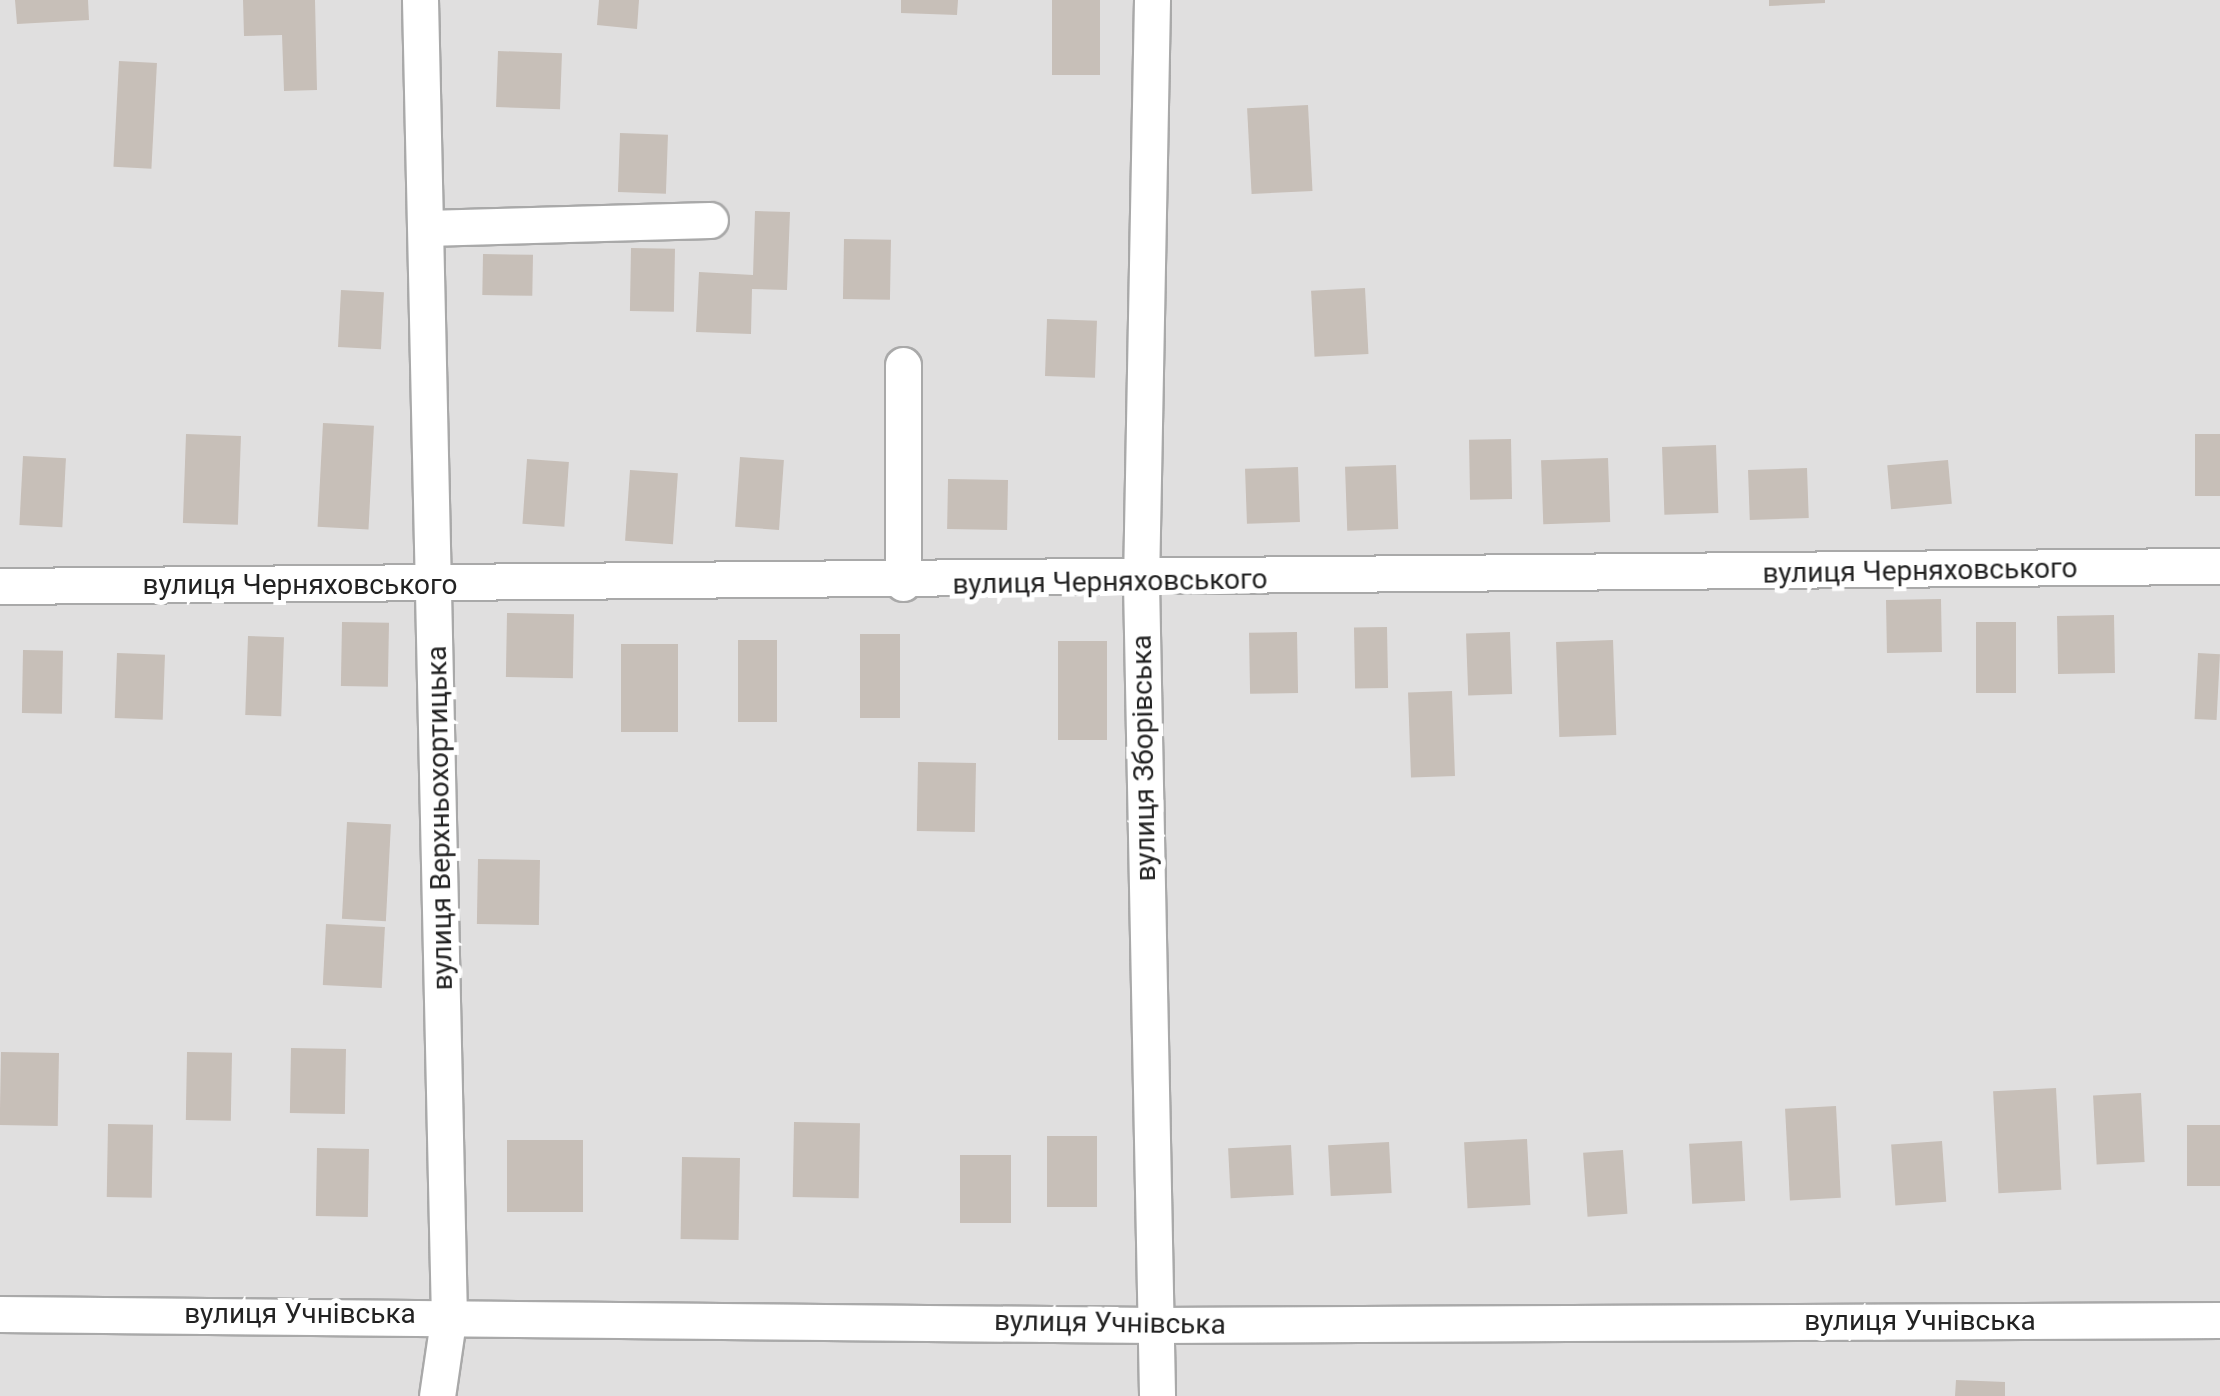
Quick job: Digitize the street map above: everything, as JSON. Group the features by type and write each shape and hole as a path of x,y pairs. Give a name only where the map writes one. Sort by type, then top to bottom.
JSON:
{"street":[{"name":"вулиця Верхньохортицька","path":"420,0 437,586 449,1314 437,1396"},
{"name":"вулиця Зборівська","path":"1152,0 1141,582 1157,1396"},
{"path":"426,228 710,220"},
{"path":"903,365 903,584"},
{"name":"вулиця Черняховського","path":"0,586 1141,582 2220,566"},
{"name":"вулиця Учнівська","path":"0,1314 449,1314 1155,1325 2220,1320"}],"shaded area":[{"path":"0,0 2220,0 2220,1396 0,1396"}],"building":[{"path":"15,0 88,0 89,20 17,24"},
{"path":"243,0 315,0 317,90 284,91 282,35 244,36"},
{"path":"599,0 639,0 637,29 597,25"},
{"path":"901,0 958,0 957,15 901,13"},
{"path":"1052,0 1100,0 1100,75 1052,75"},
{"path":"1769,0 1825,0 1825,3 1769,6"},
{"path":"498,51 562,53 560,109 496,107"},
{"path":"119,61 157,63 151,169 113,167"},
{"path":"1308,105 1313,191 1252,194 1247,108"},
{"path":"620,133 668,135 666,194 618,192"},
{"path":"755,211 790,212 787,290 752,289 751,334 696,332 699,272 753,275"},
{"path":"844,239 891,240 890,300 843,299"},
{"path":"631,248 675,249 674,312 630,311"},
{"path":"483,254 533,255 532,296 482,295"},
{"path":"1365,288 1368,354 1315,357 1311,291"},
{"path":"341,290 384,292 381,349 338,347"},
{"path":"1047,319 1097,321 1095,378 1045,376"},
{"path":"323,423 374,426 368,530 318,527"},
{"path":"186,434 241,436 238,525 183,523"},
{"path":"2195,434 2220,434 2220,496 2195,496"},
{"path":"1511,439 1512,499 1470,500 1469,440"},
{"path":"1716,445 1718,513 1664,515 1662,447"},
{"path":"23,456 66,458 62,527 19,525"},
{"path":"740,457 784,460 779,530 735,527"},
{"path":"1608,458 1610,522 1543,524 1541,460"},
{"path":"527,459 569,462 564,527 522,524"},
{"path":"1948,460 1952,504 1891,509 1887,465"},
{"path":"1396,465 1398,529 1347,531 1345,467"},
{"path":"1298,467 1300,522 1247,524 1245,469"},
{"path":"1807,468 1809,518 1750,520 1748,470"},
{"path":"630,470 678,473 673,544 625,541"},
{"path":"948,479 1008,480 1007,530 947,529"},
{"path":"1941,599 1942,652 1887,653 1886,600"},
{"path":"507,613 574,614 573,678 506,677"},
{"path":"2114,615 2115,673 2058,674 2057,616"},
{"path":"342,622 389,623 388,687 341,686"},
{"path":"1976,622 2016,622 2016,693 1976,693"},
{"path":"1387,627 1388,688 1355,689 1354,628"},
{"path":"1297,632 1298,693 1250,694 1249,633"},
{"path":"1510,632 1512,694 1468,695 1466,634"},
{"path":"860,634 900,634 900,718 860,718"},
{"path":"248,636 284,637 281,716 245,715"},
{"path":"738,640 777,640 777,722 738,722"},
{"path":"1613,640 1616,735 1559,737 1556,642"},
{"path":"1058,641 1107,641 1107,740 1058,740"},
{"path":"621,644 678,644 678,732 621,732"},
{"path":"23,650 63,651 62,714 22,713"},
{"path":"117,653 165,655 163,720 115,718"},
{"path":"2198,653 2220,654 2217,720 2195,719"},
{"path":"1452,691 1455,776 1411,777 1408,693"},
{"path":"918,762 976,763 975,832 917,831"},
{"path":"347,822 391,824 386,921 342,919"},
{"path":"478,859 540,860 539,925 477,924"},
{"path":"326,924 385,927 382,988 323,985"},
{"path":"291,1048 346,1049 345,1114 290,1113"},
{"path":"1,1052 59,1053 58,1126 0,1125"},
{"path":"187,1052 232,1053 231,1121 186,1120"},
{"path":"2056,1088 2061,1190 1998,1193 1993,1091"},
{"path":"2141,1093 2145,1162 2097,1164 2093,1096"},
{"path":"1836,1106 1841,1198 1790,1201 1785,1109"},
{"path":"794,1122 860,1123 859,1198 793,1197"},
{"path":"108,1124 153,1125 152,1198 107,1197"},
{"path":"2187,1125 2220,1125 2220,1186 2187,1186"},
{"path":"1047,1136 1097,1136 1097,1207 1047,1207"},
{"path":"1527,1139 1530,1205 1468,1208 1464,1142"},
{"path":"507,1140 583,1140 583,1212 507,1212"},
{"path":"1742,1141 1745,1201 1692,1204 1689,1144"},
{"path":"1942,1141 1946,1202 1895,1205 1891,1145"},
{"path":"1389,1142 1392,1193 1331,1196 1328,1145"},
{"path":"1291,1145 1294,1195 1231,1198 1228,1148"},
{"path":"317,1148 369,1149 368,1217 316,1216"},
{"path":"1623,1150 1627,1214 1588,1217 1583,1153"},
{"path":"960,1155 1011,1155 1011,1223 960,1223"},
{"path":"682,1157 740,1158 739,1240 681,1239"},
{"path":"1956,1380 2005,1382 2005,1396 1955,1396"}]}
